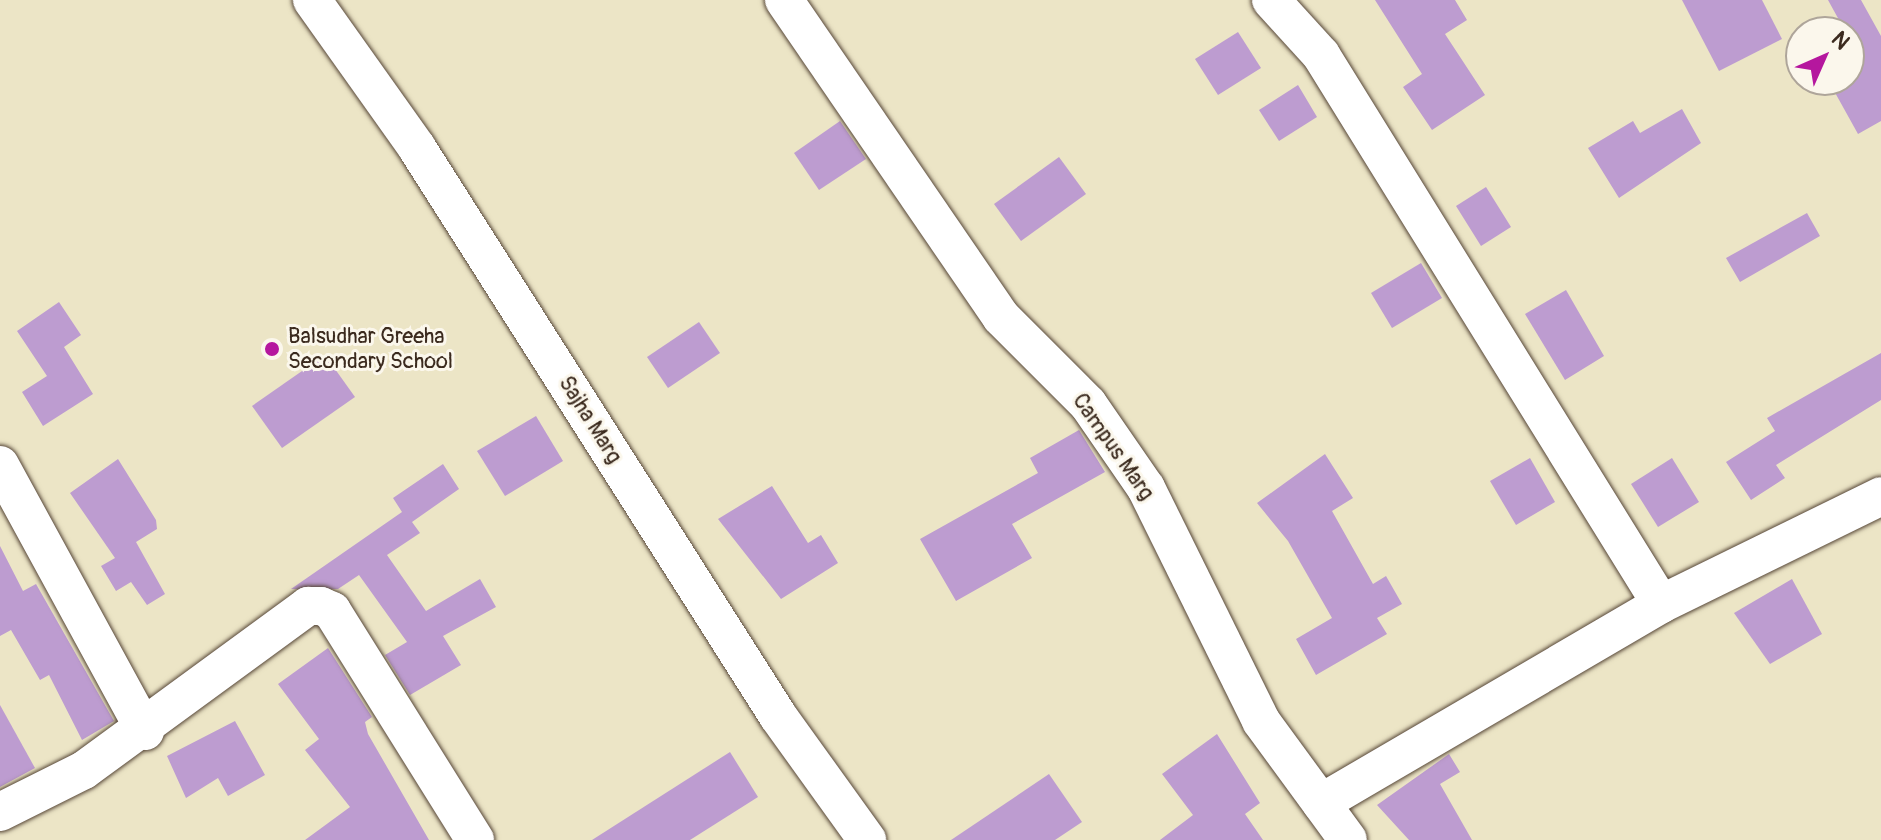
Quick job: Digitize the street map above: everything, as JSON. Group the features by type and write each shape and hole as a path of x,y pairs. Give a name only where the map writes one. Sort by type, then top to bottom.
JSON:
{"street":[{"name":"Sajha Marg","path":"312,0 417,148 778,716 867,840"},
{"name":"Campus Marg","path":"784,0 1001,317 1088,404 1146,488 1261,721 1348,840"},
{"path":"1271,0 1321,55 1661,604"},
{"path":"0,465 145,731"},
{"path":"1321,803 1661,604 1881,496"},
{"path":"0,812 145,731 308,606 321,606 332,611 475,840"}],"building":[{"path":"1375,0 1455,0 1467,20 1445,34 1485,95 1432,130 1403,87 1422,74"},
{"path":"1682,0 1762,0 1782,39 1719,71"},
{"path":"1828,0 1861,0 1881,36 1881,121 1858,134 1837,96 1865,96 1865,16 1837,16"},
{"path":"1238,32 1261,68 1218,95 1195,59"},
{"path":"1298,85 1317,117 1279,141 1259,110"},
{"path":"1682,109 1701,143 1619,198 1588,148 1633,121 1640,133"},
{"path":"840,121 866,159 819,190 794,153"},
{"path":"1059,157 1086,194 1021,241 994,204"},
{"path":"1486,187 1511,227 1481,246 1456,206"},
{"path":"1807,213 1820,236 1740,282 1726,258"},
{"path":"1421,263 1442,298 1392,328 1371,293"},
{"path":"1566,290 1604,356 1565,380 1525,314"},
{"path":"59,302 81,335 64,347 93,394 43,426 22,392 47,376 17,331"},
{"path":"699,322 720,353 668,388 647,357"},
{"path":"1881,353 1881,400 1776,465 1785,478 1751,500 1726,462 1775,431 1767,418"},
{"path":"325,355 355,397 282,448 252,406"},
{"path":"536,416 563,461 505,496 477,451"},
{"path":"1079,430 1105,472 1012,524 1032,558 956,601 920,539 1038,473 1030,458"},
{"path":"1325,454 1353,498 1332,511 1373,584 1386,576 1402,604 1377,618 1387,634 1316,675 1296,639 1332,618 1288,541 1257,503"},
{"path":"1530,458 1555,502 1516,525 1490,481"},
{"path":"1672,458 1699,502 1658,527 1631,484"},
{"path":"118,459 156,520 157,529 136,542 165,594 147,605 131,582 116,591 101,566 115,558 70,493"},
{"path":"443,464 459,489 412,522 420,533 387,555 426,611 480,579 496,607 443,636 461,665 410,695 385,655 407,642 359,575 338,589 291,589 402,512 393,498"},
{"path":"772,486 808,543 821,535 838,563 781,599 718,519"},
{"path":"0,546 23,591 36,584 114,721 82,740 49,675 40,680 11,630 0,636"},
{"path":"1792,579 1822,634 1770,664 1734,613"},
{"path":"328,648 372,717 365,722 368,734 429,840 305,840 350,807 305,750 319,739 278,684"},
{"path":"0,705 35,768 0,787"},
{"path":"235,721 265,775 228,796 218,778 186,798 167,756"},
{"path":"1217,734 1260,803 1245,814 1263,840 1160,840 1193,815 1162,774"},
{"path":"730,752 758,797 690,840 592,840"},
{"path":"1449,754 1460,772 1440,784 1472,840 1409,840 1377,805"},
{"path":"1049,774 1082,822 1055,840 951,840"}],"place":[{"name":"Balsudhar Greeha Secondary School","path":"272,349"}]}
